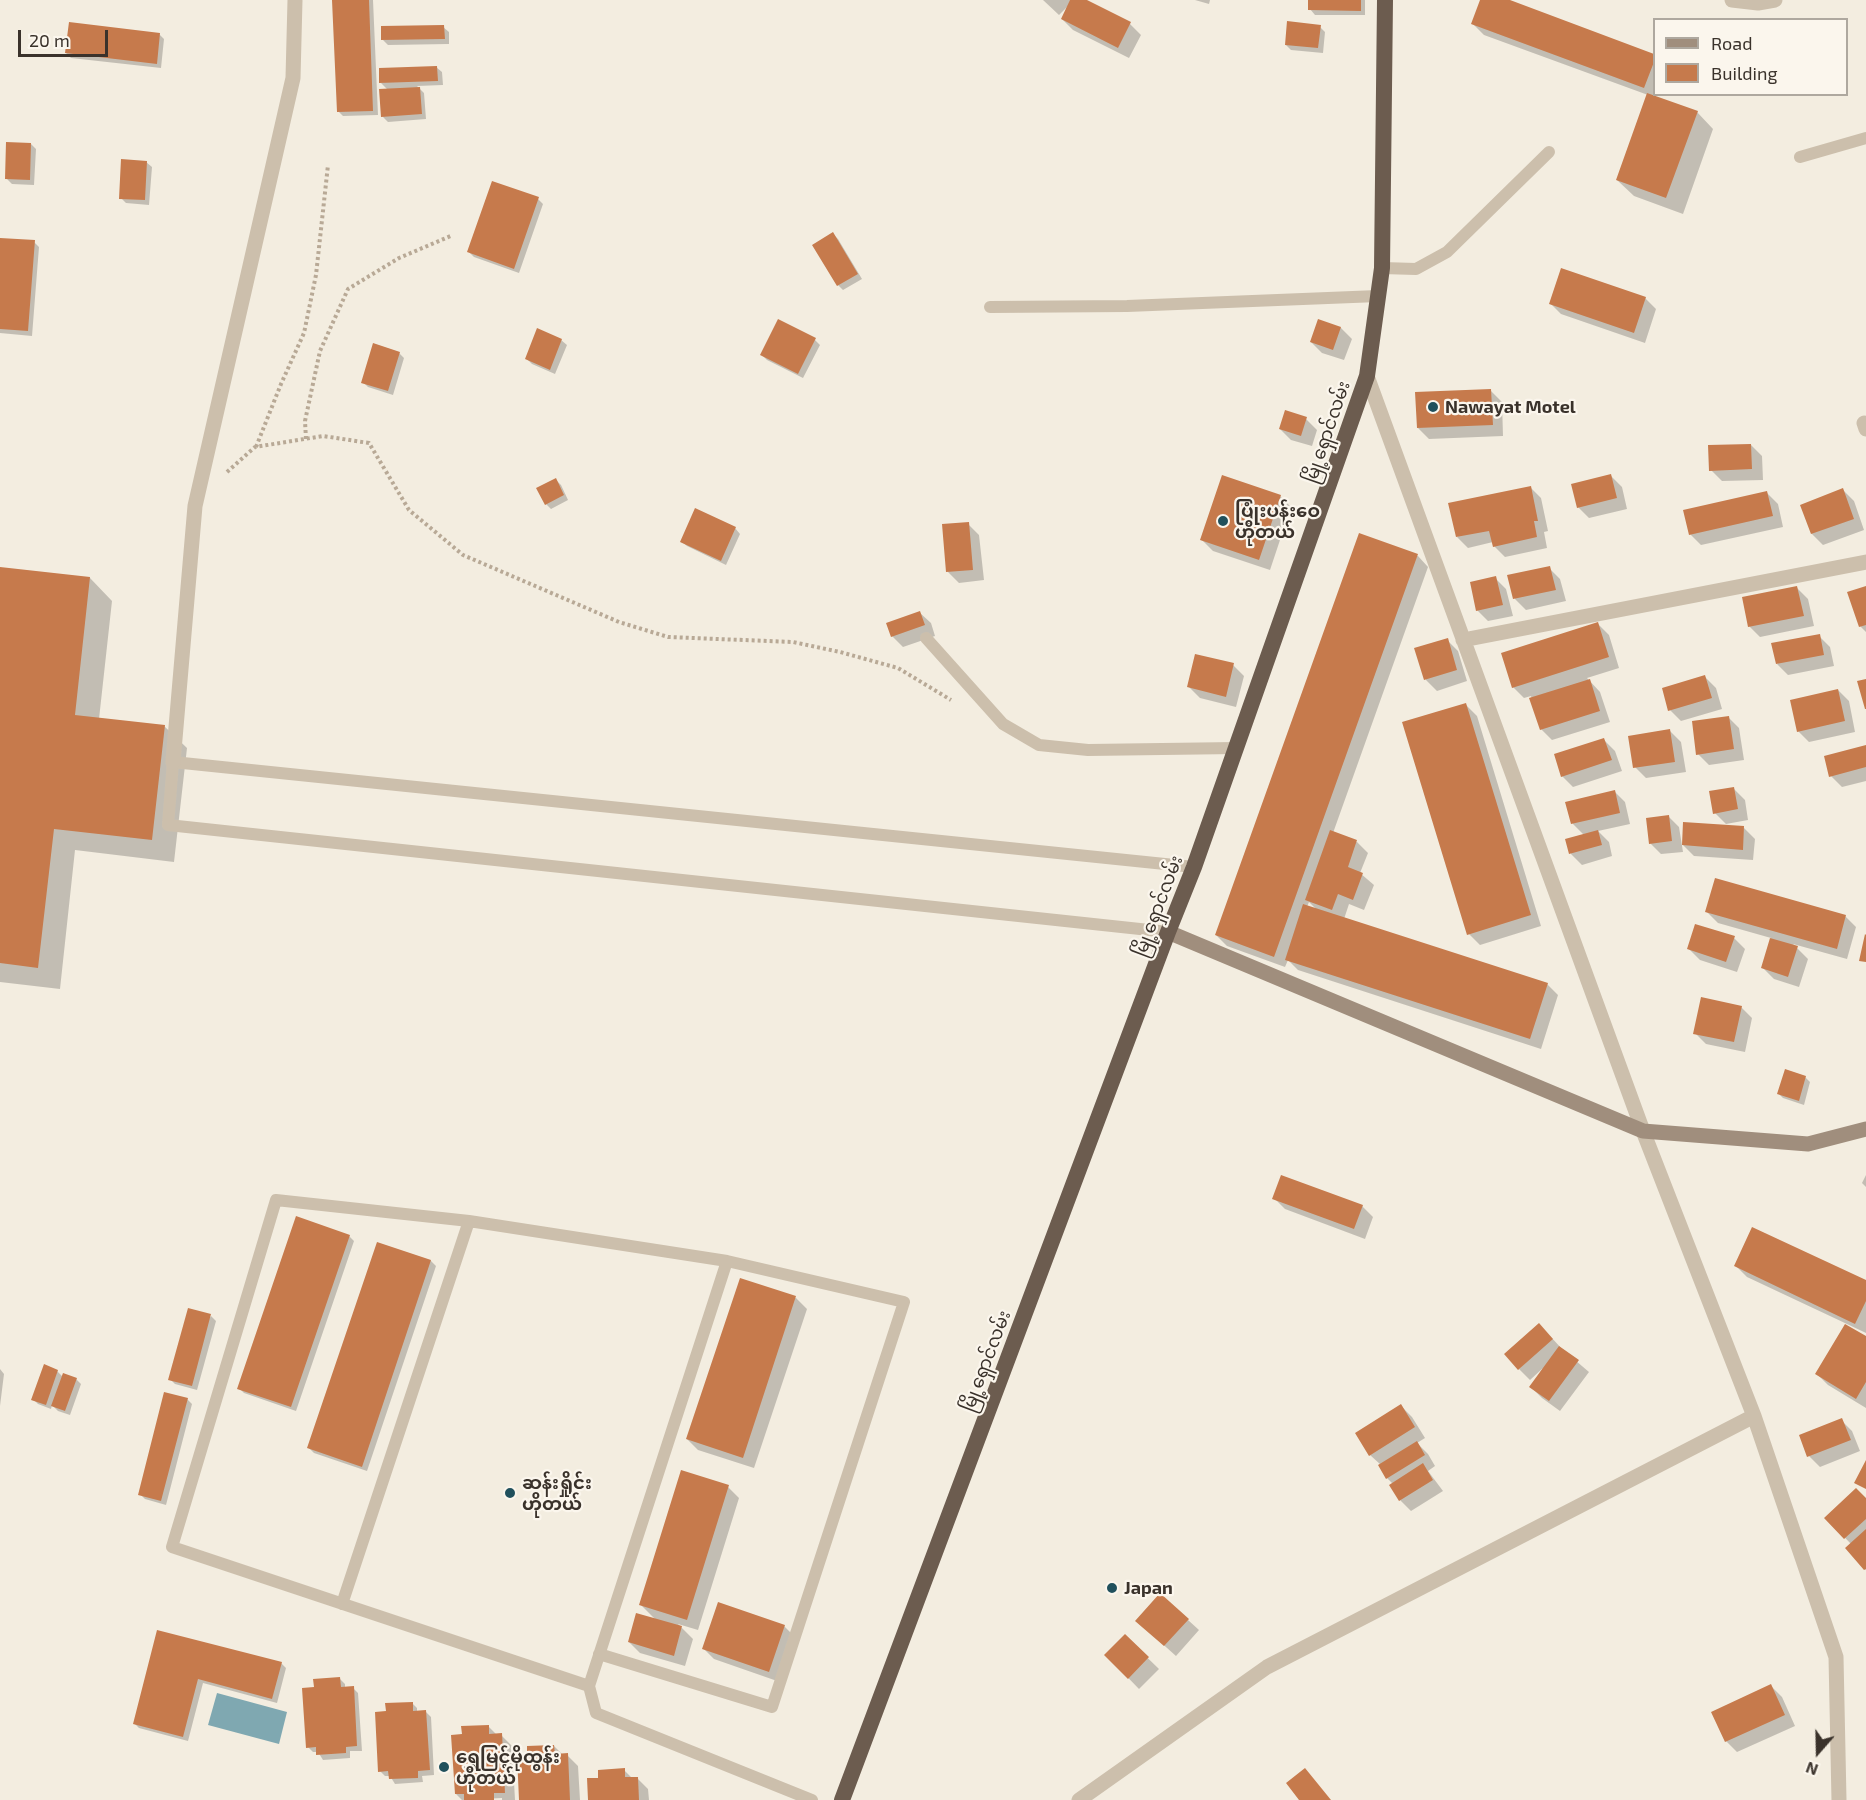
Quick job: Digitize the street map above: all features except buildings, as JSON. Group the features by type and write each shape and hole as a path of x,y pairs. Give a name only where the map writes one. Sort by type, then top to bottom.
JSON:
{"highway":[{"name":"မြို့ရှောင်လမ်း","path":"842,1800 1194,867 1367,376 1382,268 1385,0"}],"main road":[{"path":"1168,932 1643,1131 1808,1144 1866,1129"}],"street":[{"path":"173,762 195,507 293,78 295,0"},
{"path":"1732,0 1758,3 1775,0"},
{"path":"1367,376 1643,1131 1754,1416 1836,1656 1839,1800"},
{"path":"1464,640 1866,562"},
{"path":"1079,1800 1267,1667 1754,1416"}],"lane":[{"path":"1800,157 1866,138"},
{"path":"1382,268 1416,269 1447,252 1549,152"},
{"path":"990,307 1127,306 1378,296"},
{"path":"926,638 1003,724 1039,745 1088,750 1236,748"},
{"path":"1168,932 168,825 173,762 1194,867"},
{"path":"589,1686 172,1547 276,1200 469,1221 727,1261 904,1302 772,1707 599,1654"},
{"path":"342,1604 469,1221"},
{"path":"727,1261 589,1686 596,1713 812,1800"}],"path":[{"path":"224,474 255,447 280,384 304,333 316,275 328,165"},
{"path":"306,439 305,421 320,351 348,289 399,258 453,235"},
{"path":"255,447 323,436 369,443 409,510 463,555 619,622 668,637 793,642 840,652 898,668 959,706"}],"water":[{"path":"217,1693 287,1712 279,1744 208,1725"}],"place":[{"name":"Nawayat Motel","path":"1433,407"},
{"name":"ပြုံးပန်းဝေ ဟိုတယ်","path":"1223,521"},
{"name":"ဆန်းရှိုင်း ဟိုတယ်","path":"510,1493"},
{"name":"Japan","path":"1112,1588"},
{"name":"ရွှေမြင့်မိုထွန်း ဟိုတယ်","path":"444,1767"}]}
